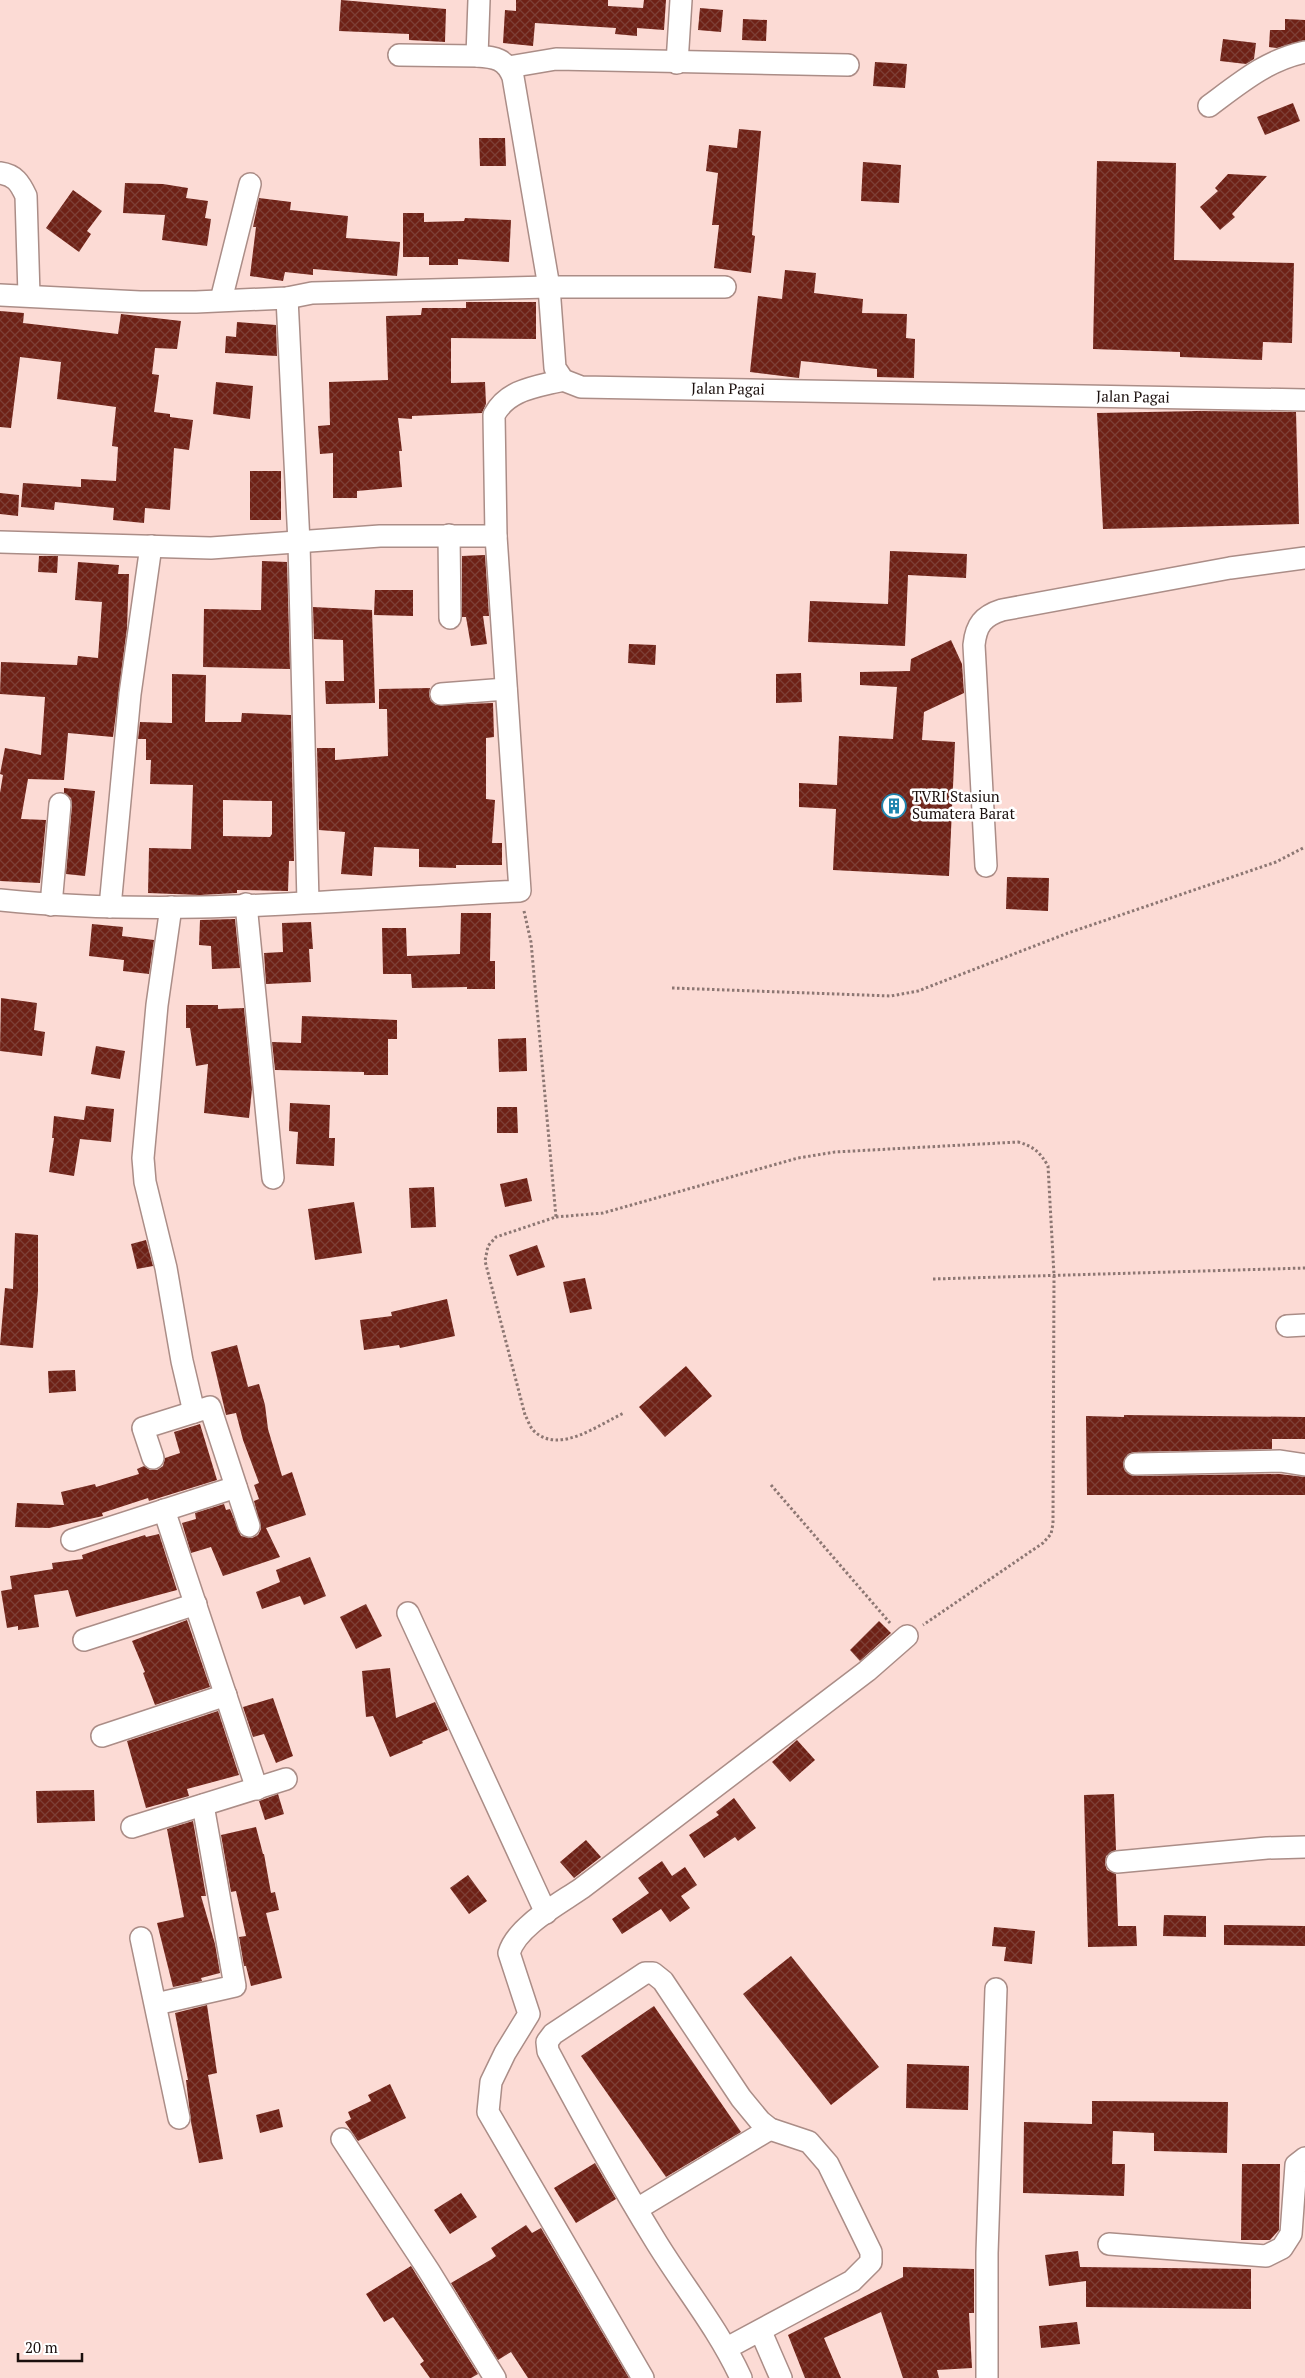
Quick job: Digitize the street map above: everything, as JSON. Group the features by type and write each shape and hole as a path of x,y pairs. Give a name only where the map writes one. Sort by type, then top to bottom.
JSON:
{"street":[{"path":"477,56 479,0"},
{"path":"677,63 681,0"},
{"path":"1209,106 1261,68 1284,56 1305,52"},
{"path":"0,900 51,905 171,907 308,902 520,890 496,536 494,415 501,402 514,394 563,380 555,368 549,287 513,77 509,67 501,60 477,56 399,55"},
{"path":"509,67 556,60 848,65"},
{"path":"0,173 8,174 20,182 26,196 29,295"},
{"path":"221,300 250,184"},
{"path":"0,295 140,302 287,298 312,293 549,287 726,287"},
{"path":"287,298 299,543 308,902"},
{"name":"Jalan Pagai","path":"563,380 581,387 1305,400"},
{"path":"449,535 450,618"},
{"path":"0,542 211,548 380,536 496,536"},
{"path":"110,907 130,694 151,546"},
{"path":"986,866 974,645 975,631 981,620 990,614 1002,610 1230,568 1305,558"},
{"path":"440,694 506,689"},
{"path":"51,905 60,804"},
{"path":"246,904 273,1178"},
{"path":"171,907 157,1005 143,1158 144,1182 166,1268 182,1361 194,1412"},
{"path":"153,1458 143,1428 210,1407 249,1526"},
{"path":"1135,1464 1280,1461 1305,1465"},
{"path":"72,1540 236,1487"},
{"path":"164,1510 257,1789"},
{"path":"84,1640 196,1604"},
{"path":"408,1613 546,1913"},
{"path":"643,2378 488,2112 491,2082 505,2053 529,2014 509,1953 519,1936 546,1913 582,1888 867,1671 907,1636"},
{"path":"102,1736 226,1695"},
{"path":"132,1827 257,1789 286,1778"},
{"path":"156,2004 236,1986 203,1806"},
{"path":"1117,1862 1267,1848 1305,1847"},
{"path":"141,1938 179,2118"},
{"path":"728,2348 761,2332 852,2281 871,2262 871,2252 828,2164 820,2153 809,2142 770,2129 760,2121 741,2098 663,1981 653,1973 645,1973 553,2034 547,2042 548,2051 593,2136 655,2241 728,2348 741,2378"},
{"path":"987,2378 987,2253 996,1989"},
{"path":"637,2209 770,2129"},
{"path":"342,2139 429,2271 495,2378"},
{"path":"1109,2244 1266,2256 1277,2252 1291,2234 1296,2165 1305,2158"},
{"path":"761,2332 780,2378"}],"path":[{"path":"672,988 891,996 918,991 1068,933 1276,862 1305,847"},
{"path":"520,890 530,942 556,1217"},
{"path":"624,1413 567,1440 550,1441 533,1431 525,1415 485,1261 488,1246 496,1237 556,1217 603,1213 798,1158 835,1152 1018,1142 1032,1146 1042,1155 1048,1166 1054,1276 1053,1524 1050,1534 1043,1544 907,1636 895,1630 770,1485"},
{"path":"933,1279 1305,1268"}],"building":[{"path":"341,0 446,9 445,42 409,40 409,34 339,31"},
{"path":"516,0 608,0 608,6 643,8 644,0 666,0 664,30 637,28 637,36 615,34 616,28 535,23 533,46 503,43 505,10 516,11"},
{"path":"700,8 723,10 721,32 698,30"},
{"path":"743,19 767,20 766,41 742,40"},
{"path":"1285,19 1305,20 1305,40 1277,48 1269,47 1270,30 1285,30"},
{"path":"1223,39 1256,43 1254,59 1246,64 1220,61"},
{"path":"875,62 907,64 905,88 873,86"},
{"path":"1293,103 1300,121 1265,135 1257,117"},
{"path":"739,129 761,131 752,235 755,236 751,273 714,268 719,225 712,225 718,173 706,171 709,145 737,148"},
{"path":"479,138 505,138 506,166 480,166"},
{"path":"1097,161 1176,163 1174,260 1294,263 1292,343 1263,342 1262,360 1180,357 1180,352 1093,349"},
{"path":"863,162 901,165 899,203 861,201"},
{"path":"1228,174 1267,176 1232,214 1235,217 1220,230 1200,207 1218,191 1215,188"},
{"path":"125,183 163,184 188,188 186,198 208,201 205,218 211,219 207,246 162,240 165,215 123,213"},
{"path":"73,190 102,211 87,231 91,234 79,252 46,228"},
{"path":"259,198 291,202 290,210 348,216 346,238 400,242 397,276 313,269 313,275 285,272 283,281 250,276 256,227 253,227"},
{"path":"403,213 424,213 424,222 464,221 465,218 511,220 509,262 458,259 458,265 429,265 429,257 403,257"},
{"path":"785,270 816,273 814,293 863,299 862,313 907,314 906,338 915,339 914,378 877,377 877,369 801,361 799,378 750,372 758,296 782,299"},
{"path":"466,302 536,302 536,339 451,338 451,383 485,382 486,404 482,413 412,416 412,419 398,418 402,451 399,451 402,487 357,491 357,498 333,498 333,453 320,454 318,426 330,425 329,382 388,380 386,316 421,315 422,308 466,308"},
{"path":"0,311 24,313 23,323 118,334 121,314 181,321 177,349 155,348 152,374 159,375 154,412 170,414 170,417 193,420 189,450 174,448 170,510 145,508 144,523 113,520 114,508 55,502 54,510 21,507 23,483 81,487 81,479 116,481 118,447 112,446 116,407 57,399 61,362 20,357 11,428 0,427"},
{"path":"237,322 276,325 277,356 225,353 226,336 236,337"},
{"path":"216,382 253,386 250,419 213,414"},
{"path":"1296,412 1299,524 1103,529 1097,413"},
{"path":"250,471 281,471 281,520 250,520"},
{"path":"0,493 19,495 18,516 0,514"},
{"path":"890,551 967,554 966,578 908,575 905,646 808,642 810,601 888,604"},
{"path":"485,555 489,616 483,616 487,644 471,646 466,617 462,617 462,556"},
{"path":"39,556 58,556 57,573 38,572"},
{"path":"262,561 287,562 290,669 203,667 204,609 261,610"},
{"path":"78,562 119,565 118,574 129,574 127,628 113,737 68,733 64,780 28,779 21,819 46,820 40,883 0,881 0,793 3,775 0,774 5,748 41,755 45,697 0,694 1,662 77,665 78,656 98,658 102,602 75,600"},
{"path":"375,590 413,590 413,616 374,615"},
{"path":"313,607 372,610 375,703 326,704 325,681 344,681 343,640 314,639"},
{"name":"TVRI Stasiun Sumatera Barat","path":"951,640 962,664 964,693 924,712 922,740 955,742 949,876 833,870 836,809 799,807 799,783 837,785 839,736 893,739 897,687 860,685 860,672 910,671 911,659"},
{"path":"629,644 656,645 655,665 628,663"},
{"path":"801,673 802,702 776,703 776,674"},
{"path":"172,674 206,675 205,722 241,722 242,713 291,715 294,861 289,861 288,891 237,890 237,893 200,895 148,893 149,848 191,849 193,785 150,784 151,760 146,760 146,739 138,739 140,722 172,723","holes":["223,800 272,801 272,834 270,837 223,836"]},
{"path":"430,688 429,695 431,701 436,705 493,703 494,737 486,738 486,799 495,800 492,843 502,843 502,865 456,865 456,868 419,867 419,849 374,847 372,876 341,874 345,832 319,830 317,748 335,748 335,760 388,756 387,709 379,709 379,689"},
{"path":"64,788 95,791 85,876 66,874 72,805 71,798 64,793"},
{"path":"1007,877 1049,878 1048,911 1006,909"},
{"path":"461,913 491,913 490,961 495,961 495,989 467,989 467,987 412,988 411,974 383,974 382,928 406,928 407,956 460,954"},
{"path":"235,919 240,968 212,969 211,946 199,945 200,920"},
{"path":"311,922 313,949 309,949 311,982 266,984 264,953 283,952 282,923"},
{"path":"92,924 123,927 122,936 154,940 149,974 123,971 124,960 89,956"},
{"path":"1,998 37,1003 34,1030 45,1032 42,1056 0,1051"},
{"path":"186,1005 218,1005 218,1009 244,1008 252,1089 249,1118 204,1113 208,1064 196,1066 190,1028 186,1028"},
{"path":"302,1016 397,1020 397,1039 388,1039 388,1075 364,1075 364,1072 275,1070 272,1042 301,1043"},
{"path":"526,1038 527,1071 499,1072 498,1039"},
{"path":"96,1046 125,1051 120,1079 91,1074"},
{"path":"290,1103 330,1105 329,1138 335,1138 334,1166 296,1164 298,1132 289,1131"},
{"path":"86,1106 114,1109 111,1142 80,1139 74,1176 49,1172 54,1138 52,1138 54,1116 84,1120"},
{"path":"497,1107 517,1107 518,1133 497,1133"},
{"path":"527,1178 532,1201 505,1207 500,1184"},
{"path":"434,1187 436,1227 411,1228 409,1188"},
{"path":"354,1202 362,1253 315,1260 308,1209"},
{"path":"15,1233 38,1235 38,1291 33,1348 0,1345 5,1288 13,1289"},
{"path":"146,1240 153,1266 137,1269 131,1244"},
{"path":"537,1245 545,1267 517,1276 509,1255"},
{"path":"585,1278 592,1309 570,1313 563,1282"},
{"path":"447,1299 455,1336 400,1348 399,1345 364,1350 360,1320 392,1316 391,1312"},
{"path":"237,1345 248,1387 259,1384 265,1405 268,1429 282,1476 292,1472 306,1515 266,1528 280,1557 223,1576 211,1547 191,1553 182,1523 196,1519 195,1513 224,1504 226,1510 230,1509 241,1536 252,1538 258,1535 261,1529 254,1501 259,1499 254,1485 259,1483 243,1440 236,1413 226,1415 211,1352"},
{"path":"686,1366 712,1396 665,1437 639,1407"},
{"path":"75,1370 76,1391 49,1393 48,1371"},
{"path":"1124,1415 1305,1417 1305,1439 1272,1439 1272,1449 1135,1452 1128,1454 1123,1464 1125,1471 1135,1476 1279,1474 1305,1477 1305,1495 1087,1495 1086,1416 1124,1417"},
{"path":"200,1424 217,1480 149,1501 148,1498 102,1513 103,1516 49,1528 15,1527 17,1503 64,1505 61,1492 95,1484 96,1487 139,1474 137,1469 144,1466 150,1470 157,1470 163,1466 165,1458 180,1453 174,1432"},
{"path":"159,1534 177,1590 76,1617 68,1590 34,1595 39,1627 18,1630 18,1626 7,1628 1,1591 12,1589 10,1576 53,1569 52,1563 83,1559 82,1555 103,1548 145,1535 146,1537"},
{"path":"310,1557 326,1596 304,1605 300,1596 262,1609 256,1592 280,1582 276,1570"},
{"path":"366,1604 382,1636 356,1649 340,1617"},
{"path":"187,1620 210,1687 155,1705 143,1673 145,1672 132,1641"},
{"path":"879,1621 891,1633 860,1661 850,1650"},
{"path":"390,1668 396,1718 435,1702 448,1730 390,1757 373,1716 366,1717 362,1671"},
{"path":"273,1698 293,1756 276,1763 264,1734 253,1737 243,1707"},
{"path":"218,1711 239,1775 187,1789 189,1796 146,1808 127,1741"},
{"path":"797,1740 815,1760 790,1782 772,1762"},
{"path":"94,1790 95,1821 37,1823 36,1791"},
{"path":"278,1794 284,1814 265,1820 259,1801"},
{"path":"1114,1794 1116,1850 1106,1856 1105,1864 1107,1870 1116,1874 1118,1926 1136,1926 1137,1946 1088,1947 1084,1795"},
{"path":"734,1798 756,1828 738,1841 735,1837 704,1858 689,1835 719,1815 716,1812"},
{"path":"193,1821 206,1896 201,1896 215,1944 220,1973 201,1978 202,1981 173,1987 157,1923 184,1917 167,1829"},
{"path":"256,1827 264,1854 271,1893 275,1892 279,1910 266,1913 282,1978 251,1986 246,1966 244,1966 239,1937 246,1936 236,1891 231,1892 221,1835"},
{"path":"586,1840 601,1857 574,1878 560,1862"},
{"path":"662,1861 672,1876 685,1867 697,1885 681,1896 690,1908 670,1922 661,1909 622,1934 612,1919 649,1893 638,1878"},
{"path":"468,1875 487,1901 469,1914 450,1888"},
{"path":"1164,1915 1206,1916 1206,1937 1163,1936"},
{"path":"1224,1925 1305,1926 1305,1946 1224,1945"},
{"path":"994,1927 1035,1931 1032,1964 1004,1961 1006,1947 992,1946"},
{"path":"791,1956 879,2067 831,2105 743,1994"},
{"path":"207,2005 217,2073 208,2075 223,2159 199,2163 191,2122 186,2080 188,2080 175,2013"},
{"path":"654,2006 741,2132 666,2177 581,2056"},
{"path":"907,2064 969,2066 968,2110 906,2108"},
{"path":"390,2084 406,2118 358,2141 345,2122 351,2119 348,2112 371,2101 368,2095"},
{"path":"1092,2101 1228,2102 1227,2153 1154,2151 1154,2133 1113,2131 1112,2164 1125,2164 1124,2196 1023,2193 1024,2122 1092,2124"},
{"path":"279,2109 283,2127 260,2133 256,2115"},
{"path":"595,2163 616,2199 576,2223 554,2188"},
{"path":"1242,2164 1280,2164 1279,2230 1270,2240 1241,2240"},
{"path":"461,2193 477,2217 450,2234 434,2210"},
{"path":"526,2225 532,2233 541,2228 629,2378 528,2378 511,2352 498,2360 451,2283 496,2256 491,2248"},
{"path":"1078,2251 1080,2267 1251,2269 1251,2309 1086,2307 1086,2281 1049,2286 1045,2255"},
{"path":"411,2266 478,2374 471,2378 430,2378 420,2364 424,2361 393,2317 384,2322 366,2294"},
{"path":"903,2267 974,2269 974,2313 969,2313 972,2368 937,2370 939,2378 903,2378 881,2312 824,2338 841,2378 805,2378 788,2335 903,2277"},
{"path":"1077,2322 1080,2344 1041,2348 1039,2326"}],"place":[{"name":"TVRI Stasiun Sumatera Barat","path":"894,806"}]}
